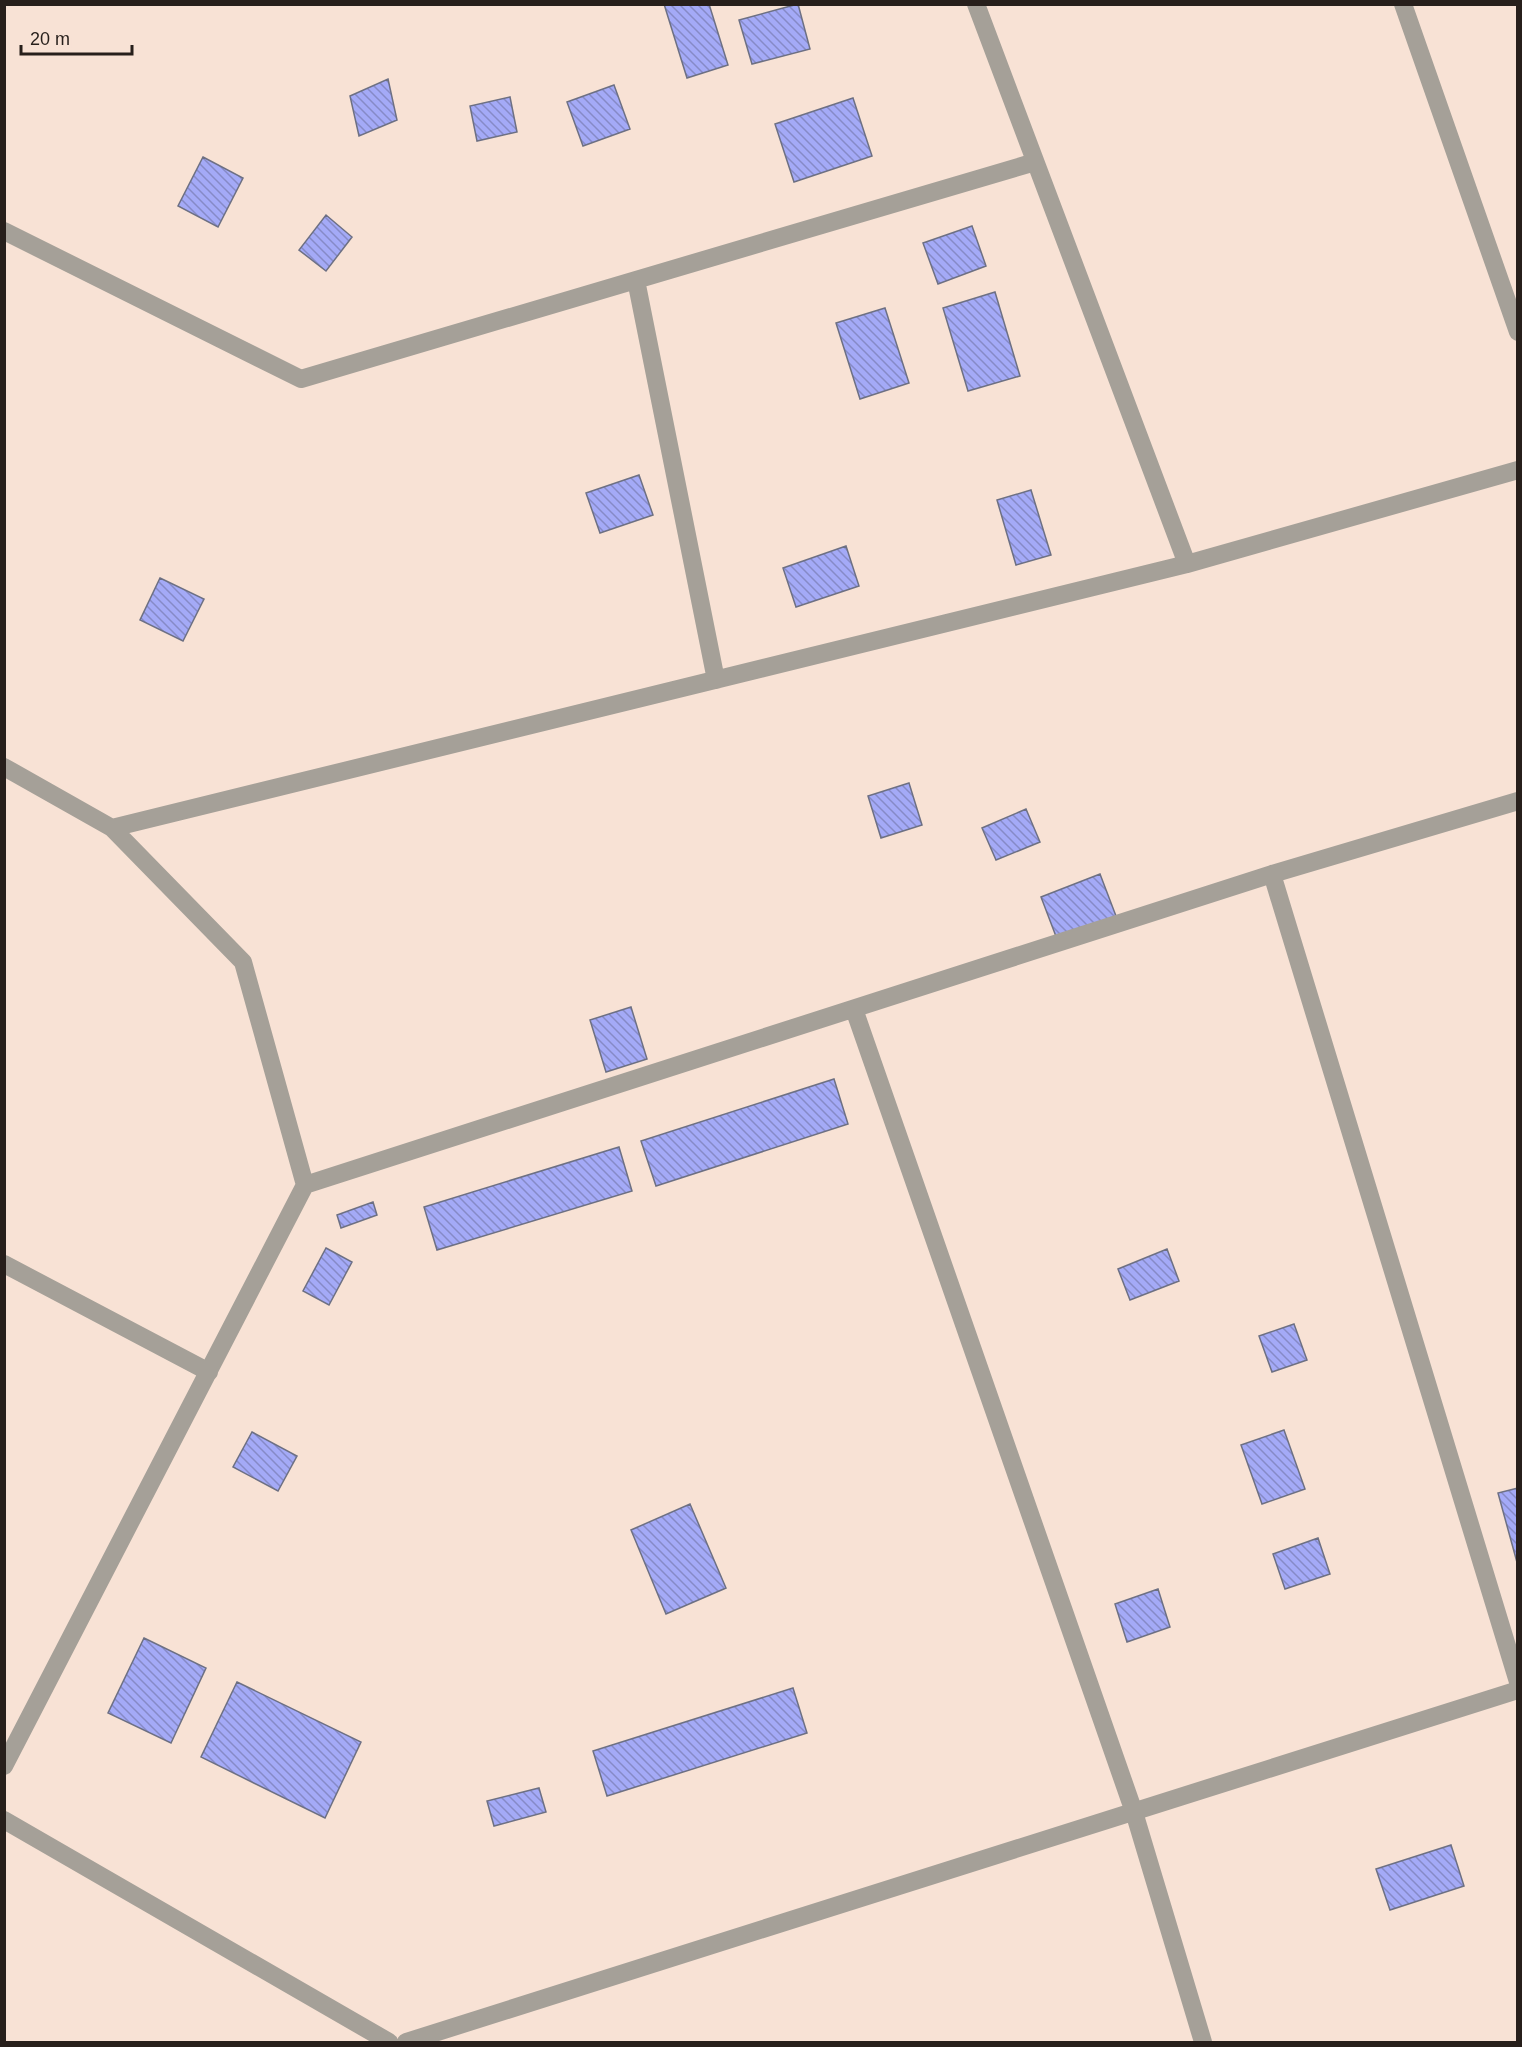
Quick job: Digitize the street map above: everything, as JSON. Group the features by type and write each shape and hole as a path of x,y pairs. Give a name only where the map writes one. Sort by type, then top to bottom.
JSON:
{"street":[{"path":"976,4 1187,564"},
{"path":"1403,4 1518,332"},
{"path":"4,231 301,379 1035,162"},
{"path":"636,280 716,680"},
{"path":"112,828 1187,564 1518,470"},
{"path":"4,767 112,828 243,962 305,1185 4,1766"},
{"path":"305,1185 1272,874 1518,801"},
{"path":"1272,874 1518,1682"},
{"path":"854,1008 1134,1812 1203,2043"},
{"path":"4,1264 209,1372"},
{"path":"406,2043 1518,1690"},
{"path":"4,1820 389,2043"}],"building":[{"path":"664,4 709,4 728,65 687,78"},
{"path":"798,4 810,49 752,64 739,20"},
{"path":"388,79 397,120 359,136 350,96"},
{"path":"614,85 630,129 583,146 567,102"},
{"path":"510,97 517,132 477,141 470,106"},
{"path":"853,98 872,156 794,182 775,124"},
{"path":"203,157 243,178 218,227 178,206"},
{"path":"326,215 352,237 326,271 299,250"},
{"path":"972,226 986,266 938,284 923,243"},
{"path":"995,292 1020,376 968,391 943,308"},
{"path":"885,308 909,383 860,399 836,323"},
{"path":"639,475 653,515 600,533 586,493"},
{"path":"1031,490 1051,555 1016,565 997,500"},
{"path":"846,546 859,586 796,607 783,568"},
{"path":"160,578 204,599 183,641 140,620"},
{"path":"909,783 922,825 881,838 868,796"},
{"path":"1026,809 1040,842 996,860 982,828"},
{"path":"1100,874 1116,916 1057,939 1041,897"},
{"path":"631,1007 647,1059 606,1072 590,1020"},
{"path":"834,1079 848,1124 656,1186 641,1141"},
{"path":"619,1147 632,1191 437,1250 424,1207"},
{"path":"373,1202 377,1215 341,1228 337,1215"},
{"path":"326,1248 352,1262 329,1305 303,1291"},
{"path":"1167,1249 1179,1281 1130,1300 1118,1269"},
{"path":"1294,1324 1307,1360 1272,1372 1259,1336"},
{"path":"1284,1430 1305,1489 1262,1504 1241,1445"},
{"path":"252,1432 297,1456 278,1491 233,1467"},
{"path":"1518,1488 1518,1566 1498,1493"},
{"path":"690,1504 726,1588 666,1614 631,1530"},
{"path":"1318,1538 1330,1574 1285,1589 1273,1554"},
{"path":"1158,1589 1170,1627 1127,1642 1115,1604"},
{"path":"144,1638 206,1668 171,1743 108,1713"},
{"path":"237,1682 361,1742 325,1818 201,1757"},
{"path":"793,1688 807,1733 607,1796 593,1751"},
{"path":"539,1788 546,1812 494,1826 487,1801"},
{"path":"1451,1845 1464,1886 1390,1910 1376,1869"}]}
